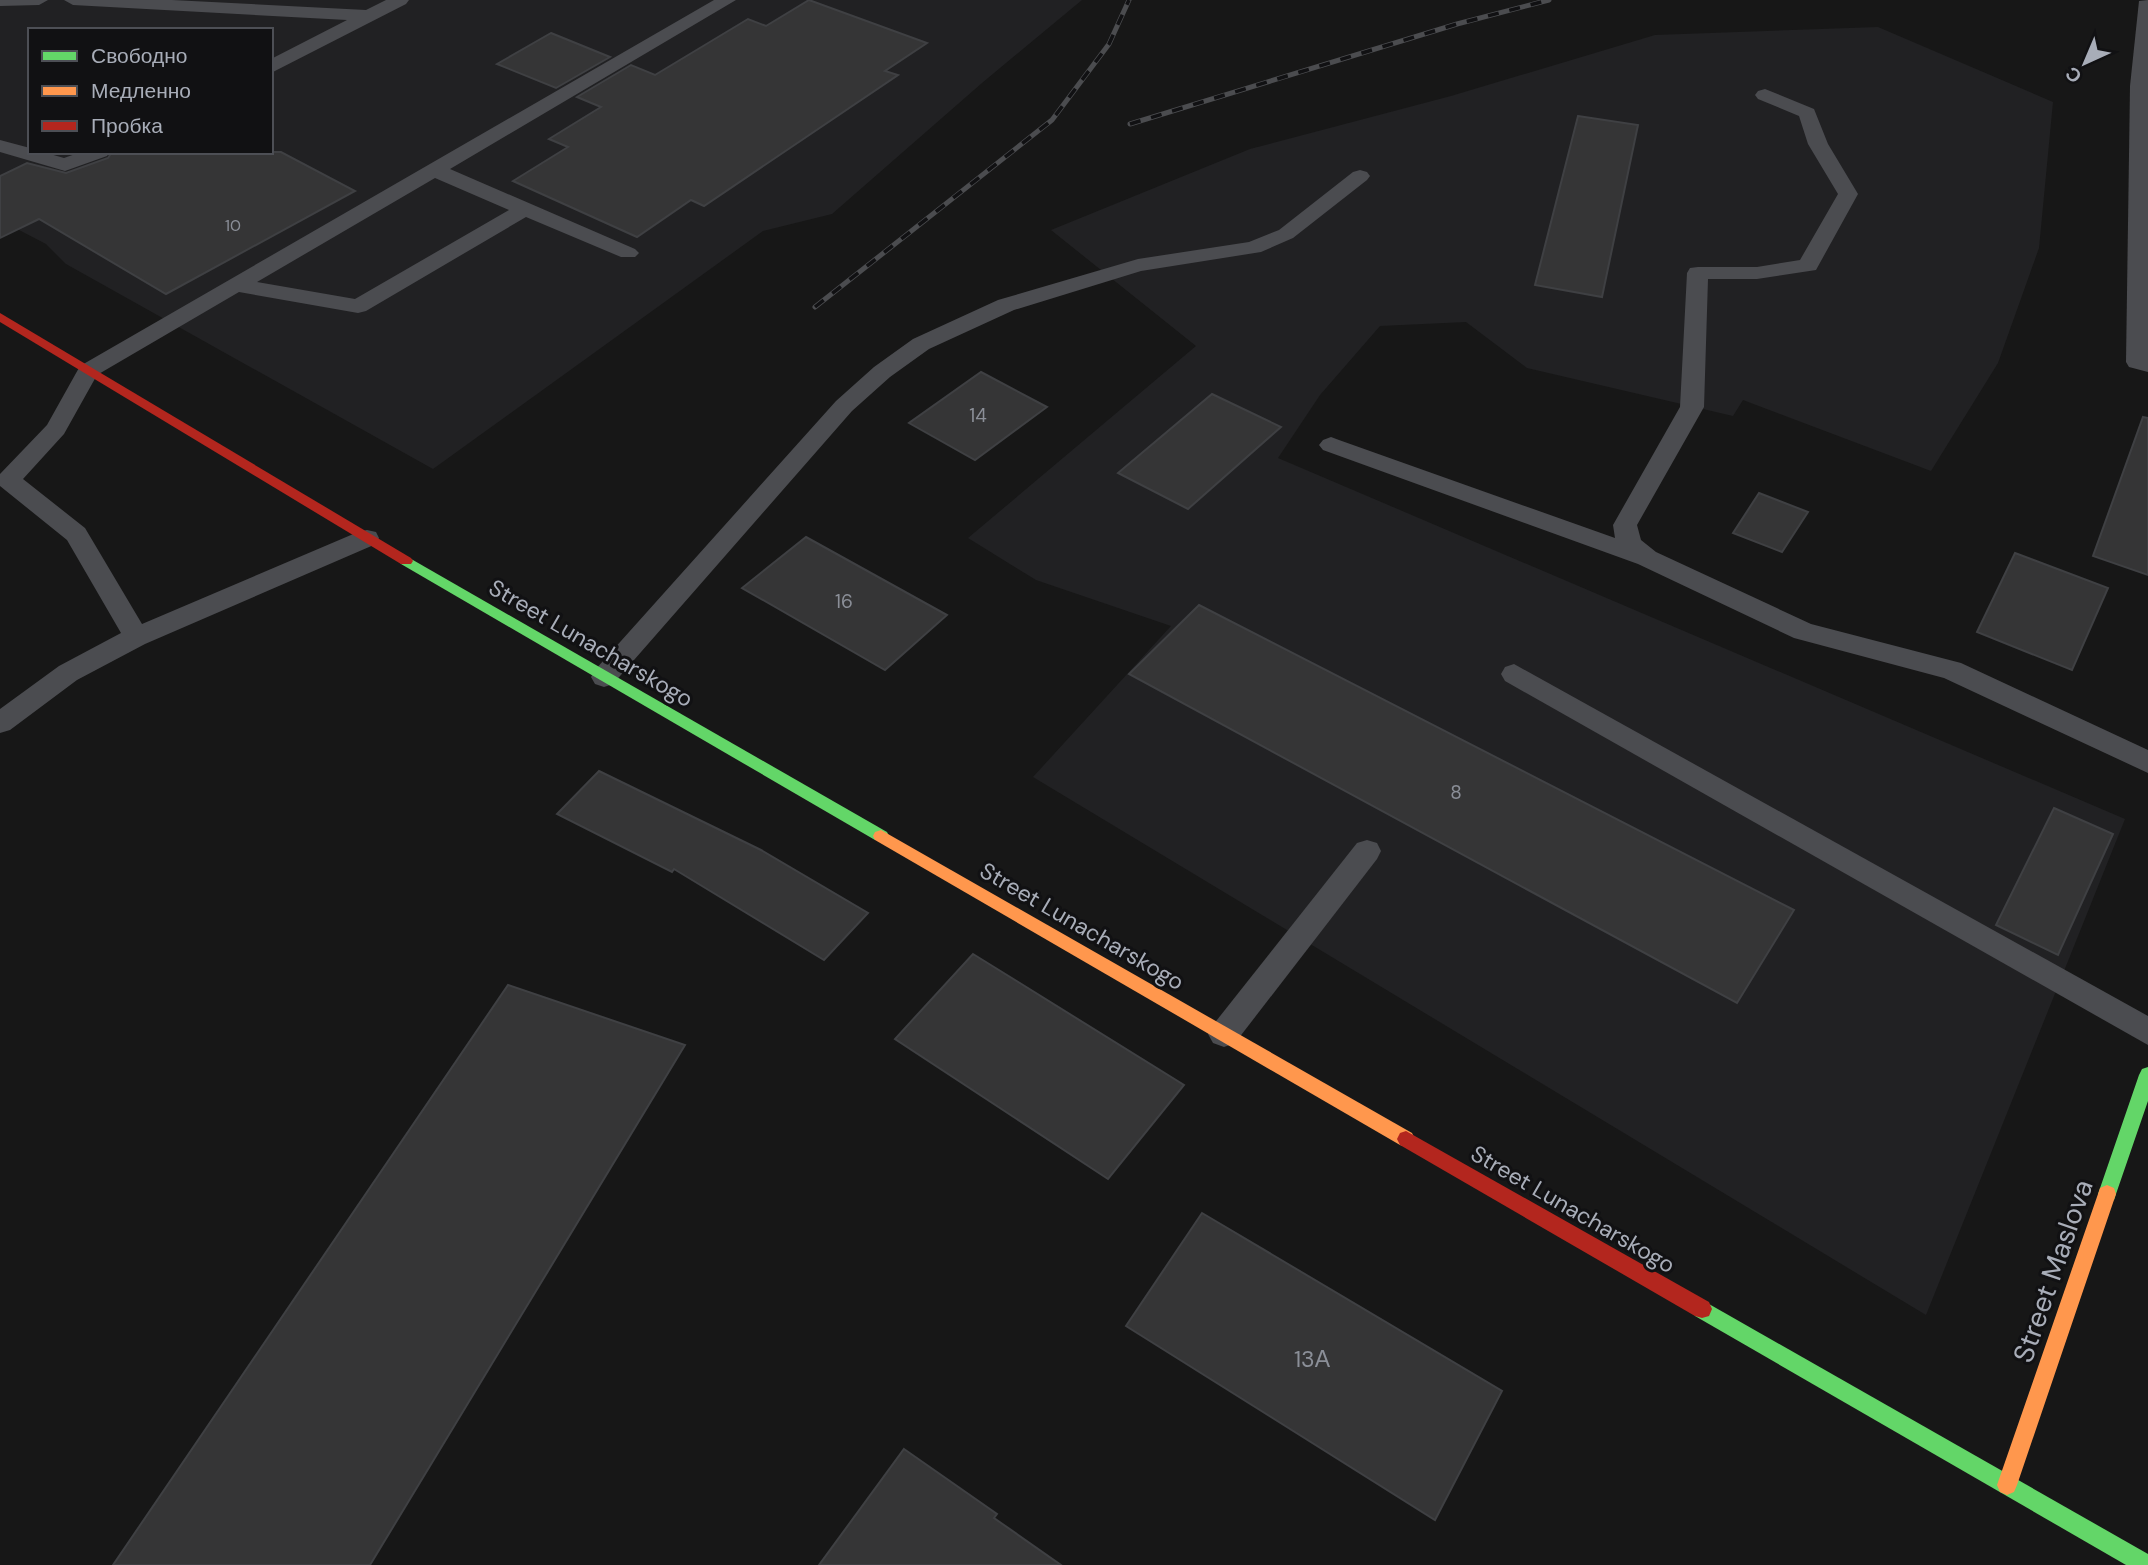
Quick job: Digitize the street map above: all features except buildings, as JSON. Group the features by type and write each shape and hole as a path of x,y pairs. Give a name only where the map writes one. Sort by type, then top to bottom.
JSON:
{"main road":[{"name":"Street Lunacharskogo","path":"0,317 604,677 2147,1565"},
{"name":"Street Maslova","path":"2007,1485 2148,1075"}],"lane":[{"path":"0,1 39,0"},
{"path":"73,0 369,16"},
{"path":"273,66 400,0"},
{"path":"136,637 76,534 4,482 56,429 88,371 727,0"},
{"path":"2148,1 2139,86 2137,362 2148,365"},
{"path":"1647,558 1629,544 1625,525 1692,407 1699,273 1757,273 1808,265 1848,194 1818,144 1807,113 1765,95"},
{"path":"0,146 65,165 95,154"},
{"path":"434,170 628,253"},
{"path":"604,677 844,406 882,372 921,344 1006,305 1138,265 1254,248 1286,234 1360,176"},
{"path":"235,285 358,306 524,209"},
{"path":"1331,445 1647,558 1803,631 1952,670 2148,762"},
{"path":"0,723 68,673 136,637 367,538"},
{"path":"1514,674 2148,1032"},
{"path":"1224,1034 1367,851"}],"shaded area":[{"path":"0,0 1082,0 832,214 763,231 433,469 66,264 46,244 0,220"},
{"path":"1878,27 2053,102 2039,248 1998,363 1931,471 1743,400 1733,416 1527,368 1466,322 1380,326 1320,395 1278,458 2125,819 1926,1315 1033,777 1171,626 1036,580 968,538 1196,346 1051,230 1250,149 1451,96 1655,35"}],"railway":[{"path":"815,307 1052,120 1109,44 1129,0"},
{"path":"1130,124 1457,24 1549,0"}],"traffic: fast":[{"path":"406,561 881,836"},
{"path":"2107,1194 2148,1075"},
{"path":"1702,1309 2147,1565"}],"traffic: slow":[{"path":"881,836 1406,1139"},
{"path":"2007,1485 2107,1194"}],"traffic: jam":[{"path":"0,317 406,561"},
{"path":"1406,1139 1702,1309"}]}
